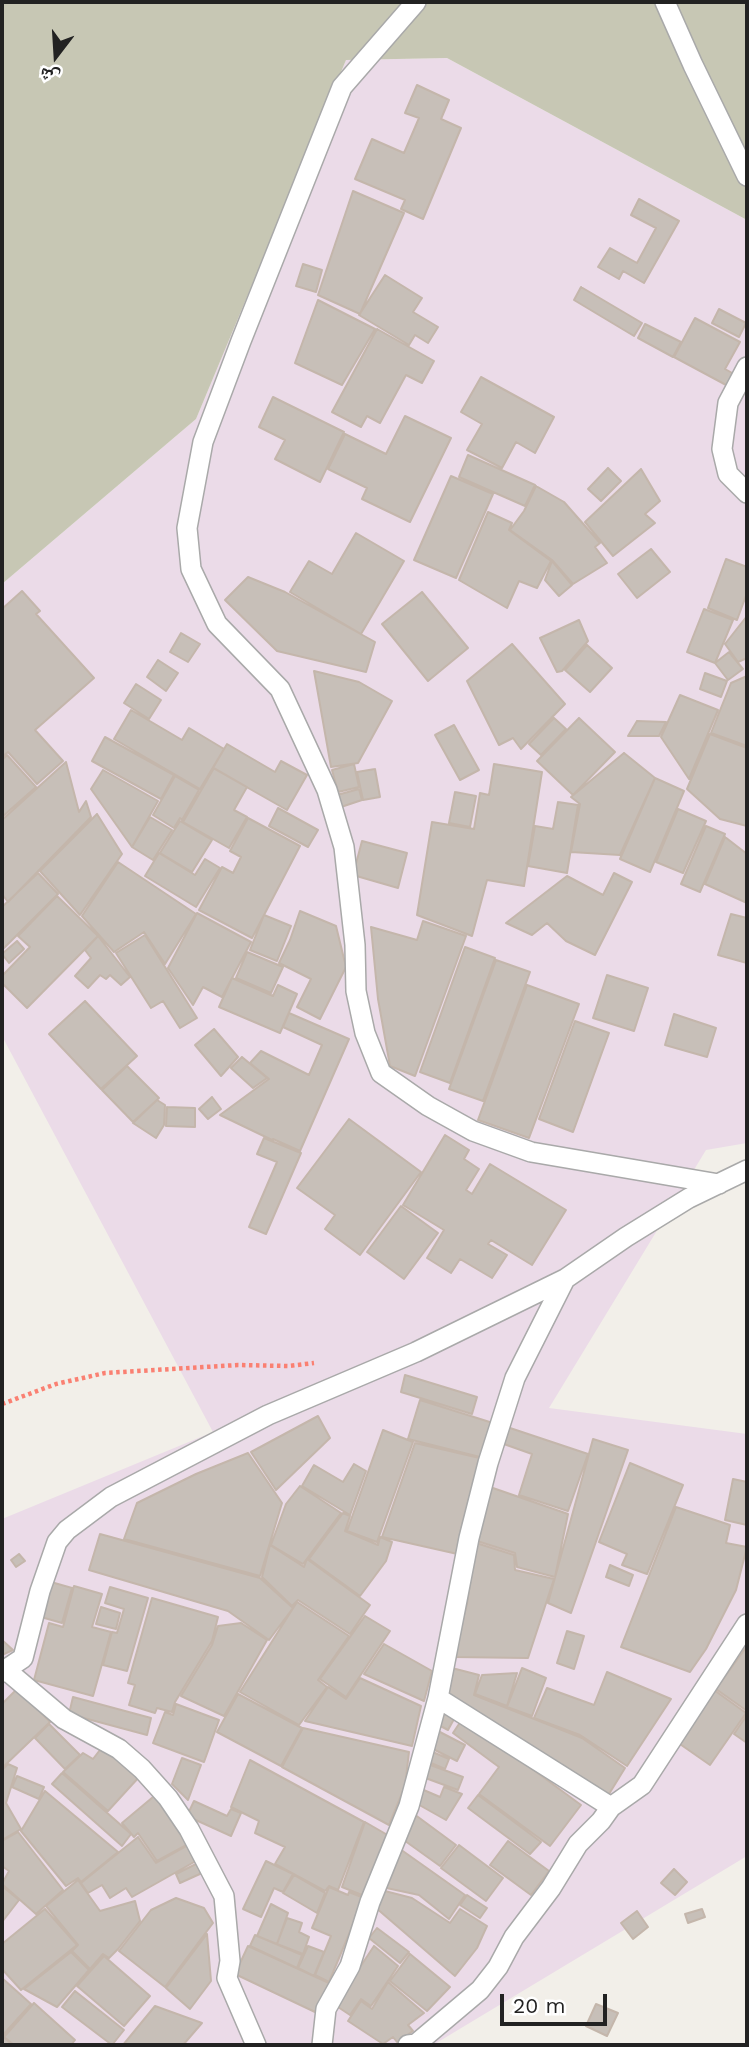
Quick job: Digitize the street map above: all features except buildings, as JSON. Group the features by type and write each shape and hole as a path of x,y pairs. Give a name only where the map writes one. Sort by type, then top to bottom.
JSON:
{"lane":[{"path":"416,2 342,87 241,341 202,442 187,528 191,569 217,624 280,689 327,790 344,848 355,945 356,991 365,1033 381,1073 428,1106 473,1131 531,1152 719,1184"},
{"path":"665,2 747,176"},
{"path":"747,367 728,403 722,449 728,474 747,493"},
{"path":"256,2045 228,1978 230,1961 223,1896 189,1829 168,1798 142,1769 118,1749 64,1719 4,1671 23,1658 40,1591 57,1542 67,1530 111,1497 268,1415 415,1352 565,1279 690,1198 747,1170"},
{"path":"322,2045 326,2009 350,1966 370,1902 409,1806 438,1698 469,1538 488,1463 515,1378 565,1279"},
{"path":"408,2045 416,2044 480,1990 498,1967 514,1937 551,1888 578,1844 611,1807 642,1785 747,1624"},
{"path":"438,1698 611,1807"}],"path":[{"path":"2,1404 56,1384 105,1373 317,1363"}],"shaded area":[{"path":"2,2 747,2 747,220 447,58 346,60 196,419 2,584"},
{"path":"447,58 747,220 747,1143 706,1150 549,1408 747,1434 747,1856 433,2045 2,2045 2,1519 213,1432 2,1036 2,584 196,419 346,60"}]}
